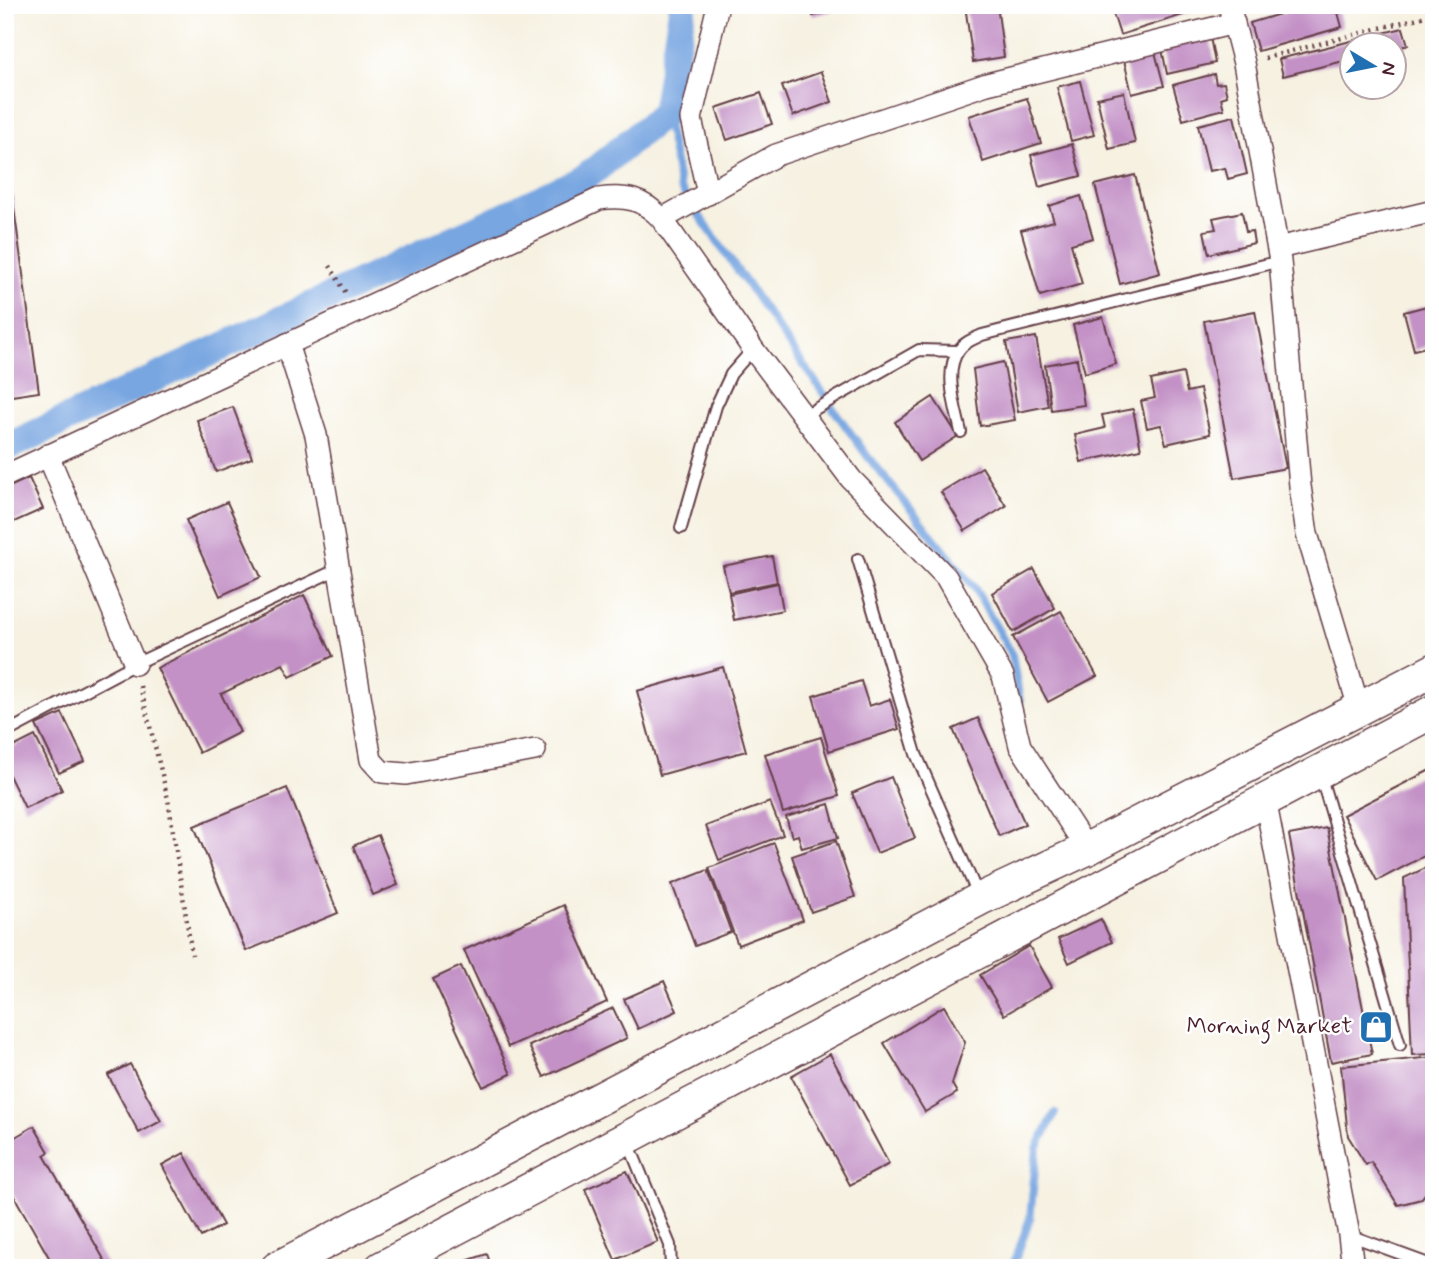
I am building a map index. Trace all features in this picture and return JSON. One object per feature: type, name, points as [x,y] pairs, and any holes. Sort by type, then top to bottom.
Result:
[{"type":"main road","points":[[277,1268],[981,899],[1087,849],[1434,670]]},
{"type":"main road","points":[[381,1268],[626,1136],[1434,711]]},
{"type":"street","points":[[708,194],[691,119],[718,5]]},
{"type":"street","points":[[662,219],[775,155],[987,84],[1232,14],[1244,63],[1279,255],[1300,486],[1307,534],[1359,708]]},
{"type":"street","points":[[5,477],[48,454],[599,199],[634,198],[651,207],[662,219],[753,349],[851,480],[946,577],[1003,676],[1020,746],[1087,849]]},
{"type":"street","points":[[1279,255],[1434,211]]},
{"type":"street","points":[[287,344],[316,435],[371,760],[382,772],[406,774],[535,750]]},
{"type":"street","points":[[48,454],[135,664]]},
{"type":"street","points":[[1265,799],[1349,1235],[1353,1268]]},
{"type":"lane","points":[[803,416],[919,350],[957,351],[982,334],[1279,255]]},
{"type":"lane","points":[[681,528],[716,406],[731,374],[753,349]]},
{"type":"lane","points":[[957,351],[952,388],[961,432]]},
{"type":"lane","points":[[858,559],[916,754],[981,899]]},
{"type":"lane","points":[[5,733],[135,664],[338,569]]},
{"type":"lane","points":[[1320,771],[1400,1045]]},
{"type":"lane","points":[[626,1136],[670,1245],[671,1268]]},
{"type":"lane","points":[[1349,1235],[1434,1266]]},
{"type":"path","points":[[1244,63],[1434,14]]},
{"type":"path","points":[[330,266],[356,312]]},
{"type":"path","points":[[135,664],[168,799],[192,955]]},
{"type":"building","points":[[810,5],[850,5],[850,6],[813,16]]},
{"type":"building","points":[[965,5],[997,5],[1004,57],[973,62]]},
{"type":"building","points":[[1127,5],[1211,6],[1120,35],[1112,10]]},
{"type":"building","points":[[1310,5],[1336,5],[1342,27],[1258,51],[1250,23]]},
{"type":"building","points":[[1403,28],[1404,32],[1387,32]]},
{"type":"building","points":[[1210,37],[1215,63],[1167,74],[1162,49]]},
{"type":"building","points":[[1338,44],[1338,62],[1283,76],[1279,59]]},
{"type":"building","points":[[1155,52],[1164,86],[1132,94],[1124,60]]},
{"type":"building","points":[[821,72],[832,102],[793,116],[782,86]]},
{"type":"building","points":[[1214,74],[1216,84],[1224,83],[1227,96],[1221,98],[1224,109],[1183,120],[1173,85]]},
{"type":"building","points":[[1080,81],[1094,135],[1071,141],[1057,87]]},
{"type":"building","points":[[1124,92],[1135,143],[1109,149],[1097,98]]},
{"type":"building","points":[[761,93],[772,124],[727,140],[716,108]]},
{"type":"building","points":[[1027,98],[1041,143],[983,162],[969,116]]},
{"type":"building","points":[[1234,116],[1247,174],[1228,179],[1225,168],[1209,171],[1198,125]]},
{"type":"building","points":[[1072,144],[1081,176],[1039,187],[1031,155]]},
{"type":"building","points":[[9,171],[39,392],[5,397],[5,172]]},
{"type":"building","points":[[1135,175],[1160,273],[1120,284],[1095,185]]},
{"type":"building","points":[[1081,196],[1093,238],[1071,244],[1082,284],[1040,296],[1021,230],[1054,221],[1049,206]]},
{"type":"building","points":[[1242,212],[1246,232],[1252,231],[1254,243],[1209,254],[1204,231],[1216,229],[1213,218]]},
{"type":"building","points":[[1434,304],[1434,345],[1414,350],[1404,312]]},
{"type":"building","points":[[1255,311],[1286,468],[1234,478],[1204,321]]},
{"type":"building","points":[[1103,317],[1116,364],[1085,373],[1073,325]]},
{"type":"building","points":[[1036,337],[1048,406],[1018,412],[1006,342]]},
{"type":"building","points":[[1077,359],[1084,405],[1051,410],[1045,365]]},
{"type":"building","points":[[1003,362],[1015,420],[980,426],[973,369]]},
{"type":"building","points":[[1183,373],[1187,392],[1200,389],[1210,434],[1166,444],[1161,425],[1147,428],[1141,401],[1155,398],[1151,380]]},
{"type":"building","points":[[933,397],[958,436],[919,461],[895,422]]},
{"type":"building","points":[[233,407],[252,458],[216,472],[197,420]]},
{"type":"building","points":[[1133,409],[1141,449],[1081,462],[1075,435],[1105,428],[1102,415]]},
{"type":"building","points":[[982,467],[1006,506],[965,531],[941,492]]},
{"type":"building","points":[[29,478],[43,509],[5,526],[5,489]]},
{"type":"building","points":[[227,502],[261,577],[220,596],[186,520]]},
{"type":"building","points":[[772,556],[777,582],[729,592],[723,566]]},
{"type":"building","points":[[1034,569],[1055,608],[1013,632],[992,593]]},
{"type":"building","points":[[778,583],[783,610],[734,620],[729,594]]},
{"type":"building","points":[[304,595],[333,656],[290,677],[283,664],[221,694],[240,732],[199,753],[157,668]]},
{"type":"building","points":[[1061,611],[1097,676],[1048,702],[1013,637]]},
{"type":"building","points":[[723,667],[746,751],[660,775],[637,691]]},
{"type":"building","points":[[861,681],[869,706],[890,699],[899,729],[829,751],[813,696]]},
{"type":"building","points":[[62,713],[85,761],[59,773],[36,725]]},
{"type":"building","points":[[978,718],[1025,824],[999,836],[953,729]]},
{"type":"building","points":[[35,736],[62,790],[25,808],[5,767],[5,751]]},
{"type":"building","points":[[821,737],[839,796],[783,813],[765,754]]},
{"type":"building","points":[[1434,768],[1434,851],[1377,881],[1343,815]]},
{"type":"building","points":[[891,777],[915,838],[877,853],[852,793]]},
{"type":"building","points":[[287,788],[338,913],[246,951],[194,826]]},
{"type":"building","points":[[770,802],[783,835],[719,860],[706,826]]},
{"type":"building","points":[[829,804],[838,838],[802,848],[798,835],[792,837],[786,817]]},
{"type":"building","points":[[1327,828],[1372,1054],[1331,1062],[1289,835]]},
{"type":"building","points":[[378,835],[398,885],[373,895],[353,846]]},
{"type":"building","points":[[836,841],[855,897],[811,912],[792,856]]},
{"type":"building","points":[[774,843],[803,920],[738,945],[709,868]]},
{"type":"building","points":[[1434,864],[1434,1054],[1412,1055],[1404,878]]},
{"type":"building","points":[[708,870],[731,932],[695,946],[672,884]]},
{"type":"building","points":[[564,905],[607,1002],[508,1047],[464,950]]},
{"type":"building","points":[[1101,919],[1112,942],[1069,963],[1058,939]]},
{"type":"building","points":[[1029,946],[1052,987],[1004,1015],[980,975]]},
{"type":"building","points":[[461,966],[511,1074],[483,1087],[433,979]]},
{"type":"building","points":[[664,981],[677,1011],[638,1029],[624,999]]},
{"type":"building","points":[[944,1006],[965,1042],[952,1084],[957,1093],[925,1112],[884,1043]]},
{"type":"building","points":[[613,1008],[627,1038],[544,1077],[529,1046]]},
{"type":"building","points":[[830,1054],[889,1164],[850,1185],[791,1076]]},
{"type":"building","points":[[1434,1057],[1434,1182],[1421,1199],[1398,1205],[1371,1162],[1366,1165],[1348,1136],[1341,1066]]},
{"type":"building","points":[[130,1064],[161,1121],[139,1133],[108,1075]]},
{"type":"building","points":[[34,1126],[49,1152],[44,1155],[109,1268],[55,1268],[5,1180],[5,1143]]},
{"type":"building","points":[[184,1153],[223,1225],[201,1237],[162,1165]]},
{"type":"building","points":[[627,1171],[658,1242],[615,1260],[585,1189]]},
{"type":"building","points":[[487,1254],[492,1268],[448,1268],[448,1267]]},
{"type":"waterway","points":[[5,448],[585,178],[665,113],[683,5]]},
{"type":"waterway","points":[[665,113],[680,188],[826,397]]},
{"type":"waterway","points":[[832,407],[868,457],[974,587],[1012,655],[1020,702]]},
{"type":"waterway","points":[[1052,777],[1077,811]]},
{"type":"waterway","points":[[1012,1268],[1030,1219],[1037,1148],[1055,1113]]},
{"type":"place","name":"Morning Market","points":[[1376,1027]]}]
